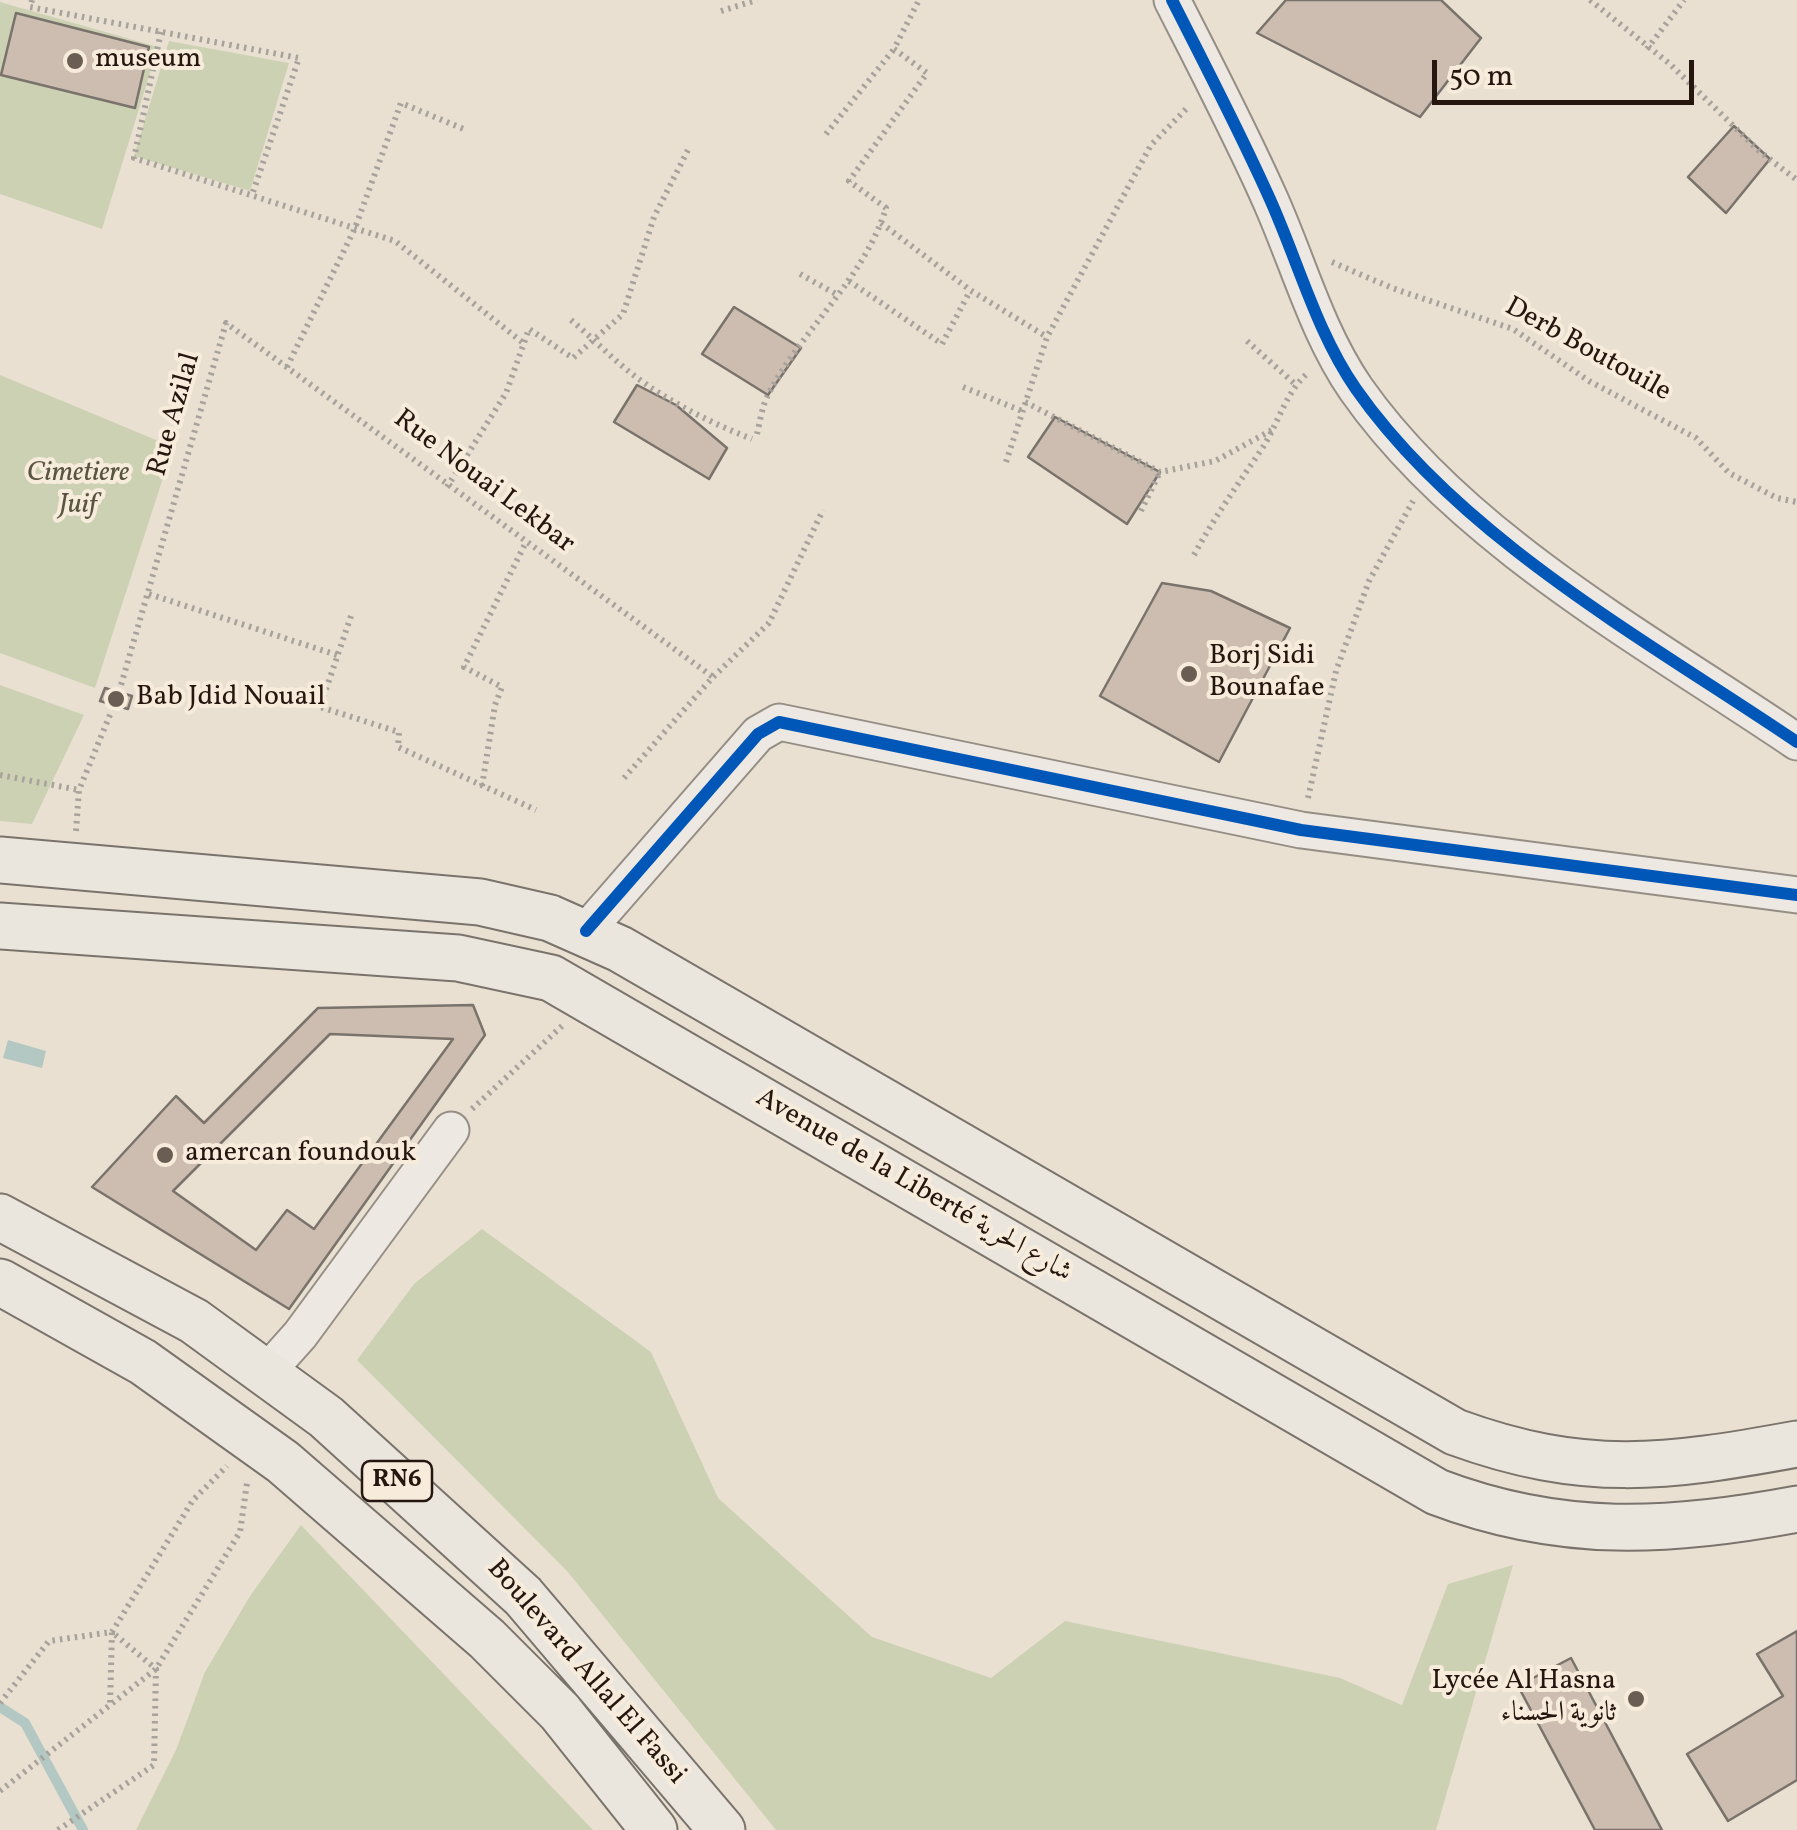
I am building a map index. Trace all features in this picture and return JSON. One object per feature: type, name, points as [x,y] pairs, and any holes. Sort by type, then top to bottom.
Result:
[{"type":"main road","name":"Avenue de la Liberté شارع الحرية","points":[[0,860],[480,902],[586,931],[1455,1432],[1500,1447],[1597,1465],[1683,1465],[1797,1444]]},
{"type":"main road","name":"Avenue de la Liberté شارع الحرية","points":[[0,926],[458,958],[551,978],[1437,1492],[1512,1516],[1624,1530],[1685,1528],[1797,1509]]},
{"type":"main road","name":"Boulevard Allal El Fassi","points":[[0,1217],[126,1281],[194,1321],[326,1417],[523,1596],[722,1830]]},
{"type":"main road","name":"Boulevard Allal El Fassi","points":[[0,1282],[143,1362],[268,1450],[487,1639],[560,1712],[654,1830]]},
{"type":"main road","points":[[268,1450],[326,1417]]},
{"type":"street","points":[[1172,0],[1287,238],[1333,352],[1358,391],[1428,474],[1524,557],[1797,742]]},
{"type":"street","points":[[586,931],[758,734],[778,722],[1301,830],[1797,895]]},
{"type":"street","points":[[266,1373],[300,1335],[451,1130]]},
{"type":"path","points":[[32,0],[30,6],[299,58],[252,195]]},
{"type":"path","points":[[722,11],[757,0]]},
{"type":"path","points":[[826,134],[894,49],[920,0]]},
{"type":"path","points":[[1590,0],[1670,64],[1760,152],[1797,180]]},
{"type":"path","points":[[1647,49],[1684,0]]},
{"type":"path","points":[[161,32],[134,158],[396,241],[522,342]]},
{"type":"path","points":[[572,320],[632,374],[664,396],[700,413],[706,421],[754,436],[768,395],[836,294],[849,281],[881,223],[886,208],[849,182],[928,73],[894,49]]},
{"type":"path","points":[[1006,462],[1048,337],[1151,146],[1214,84]]},
{"type":"path","points":[[287,367],[354,228],[401,103],[466,130]]},
{"type":"path","points":[[447,486],[506,393],[529,329],[573,358],[623,314],[654,217],[688,150]]},
{"type":"path","points":[[881,223],[970,290],[1048,337]]},
{"type":"path","points":[[800,274],[836,294]]},
{"type":"path","points":[[849,281],[942,344],[970,290]]},
{"type":"path","points":[[1246,341],[1295,384]]},
{"type":"path","points":[[1194,555],[1220,506],[1272,430],[1295,384],[1333,352]]},
{"type":"path","points":[[963,387],[1022,412]]},
{"type":"path","points":[[1026,402],[1160,472],[1215,460],[1272,430]]},
{"type":"path","points":[[1140,511],[1160,472]]},
{"type":"path","points":[[1301,830],[1336,671],[1369,581],[1428,474]]},
{"type":"path","points":[[624,778],[712,677],[769,623],[823,510]]},
{"type":"path","points":[[482,786],[495,705],[502,687],[464,667],[525,544]]},
{"type":"path","points":[[148,594],[337,655]]},
{"type":"path","points":[[351,616],[320,707],[399,732],[398,747],[536,810]]},
{"type":"path","points":[[0,775],[79,790],[114,705]]},
{"type":"path","points":[[451,1130],[539,1046]]},
{"type":"path","points":[[110,1707],[112,1632],[193,1500],[268,1450]]},
{"type":"path","points":[[0,1791],[156,1669],[240,1532],[268,1450]]},
{"type":"path","points":[[0,1703],[50,1640],[112,1632],[156,1669]]},
{"type":"path","points":[[58,1830],[154,1764],[156,1669]]},
{"type":"green space","points":[[0,2],[158,47],[102,229],[0,194]]},
{"type":"green space","points":[[169,41],[289,63],[250,191],[134,156]]},
{"type":"green space","name":"Cimetiere Juif","points":[[0,375],[173,447],[95,688],[0,653]]},
{"type":"green space","points":[[0,685],[84,715],[32,824],[0,821]]},
{"type":"green space","points":[[482,1229],[651,1352],[718,1498],[872,1637],[991,1678],[1065,1621],[1340,1678],[1402,1705],[1448,1584],[1513,1565],[1436,1830],[776,1830],[567,1571],[357,1360],[414,1284]]},
{"type":"green space","points":[[301,1525],[593,1830],[136,1830],[176,1750],[205,1672],[250,1596]]},
{"type":"water","points":[[8,1040],[46,1051],[42,1068],[3,1058]]},
{"type":"building","points":[[1286,0],[1441,0],[1481,38],[1420,117],[1257,33]]},
{"type":"building","name":"museum","points":[[16,13],[149,47],[135,108],[1,75]]},
{"type":"building","points":[[1734,126],[1770,159],[1726,213],[1688,177]]},
{"type":"building","points":[[734,307],[801,348],[768,395],[702,354]]},
{"type":"building","points":[[637,385],[676,405],[727,448],[709,479],[614,422]]},
{"type":"building","points":[[1055,417],[1160,472],[1127,524],[1028,457]]},
{"type":"building","name":"Borj Sidi Bounafae","points":[[1162,583],[1211,591],[1290,628],[1219,762],[1100,696]]},
{"type":"building","name":"Bab Jdid Nouail","points":[[105,688],[132,696],[128,709],[100,701]]},
{"type":"building","name":"amercan foundouk","points":[[473,1005],[485,1035],[289,1309],[92,1187],[176,1096],[204,1123],[318,1008]],"holes":[[[330,1034],[453,1039],[314,1229],[287,1210],[256,1250],[173,1191]]]},
{"type":"building","points":[[1797,1631],[1797,1780],[1728,1821],[1687,1754],[1783,1696],[1757,1654]]},
{"type":"building","points":[[1571,1658],[1662,1830],[1595,1830],[1518,1686]]},
{"type":"waterway","points":[[0,1707],[25,1723],[83,1830]]},
{"type":"cycle path","points":[[1172,0],[1258,172],[1330,344],[1356,389],[1399,443],[1448,493],[1560,584],[1797,742]]},
{"type":"cycle path","points":[[586,931],[758,734],[779,722],[1301,830],[1797,895]]},
{"type":"place","name":"museum","points":[[75,61]]},
{"type":"place","name":"Borj Sidi Bounafae","points":[[1189,674]]},
{"type":"place","name":"Bab Jdid Nouail","points":[[116,699]]},
{"type":"place","name":"amercan foundouk","points":[[165,1155]]},
{"type":"place","name":"Lycée Al Hasna ثانوية الحسناء","points":[[1636,1699]]}]
